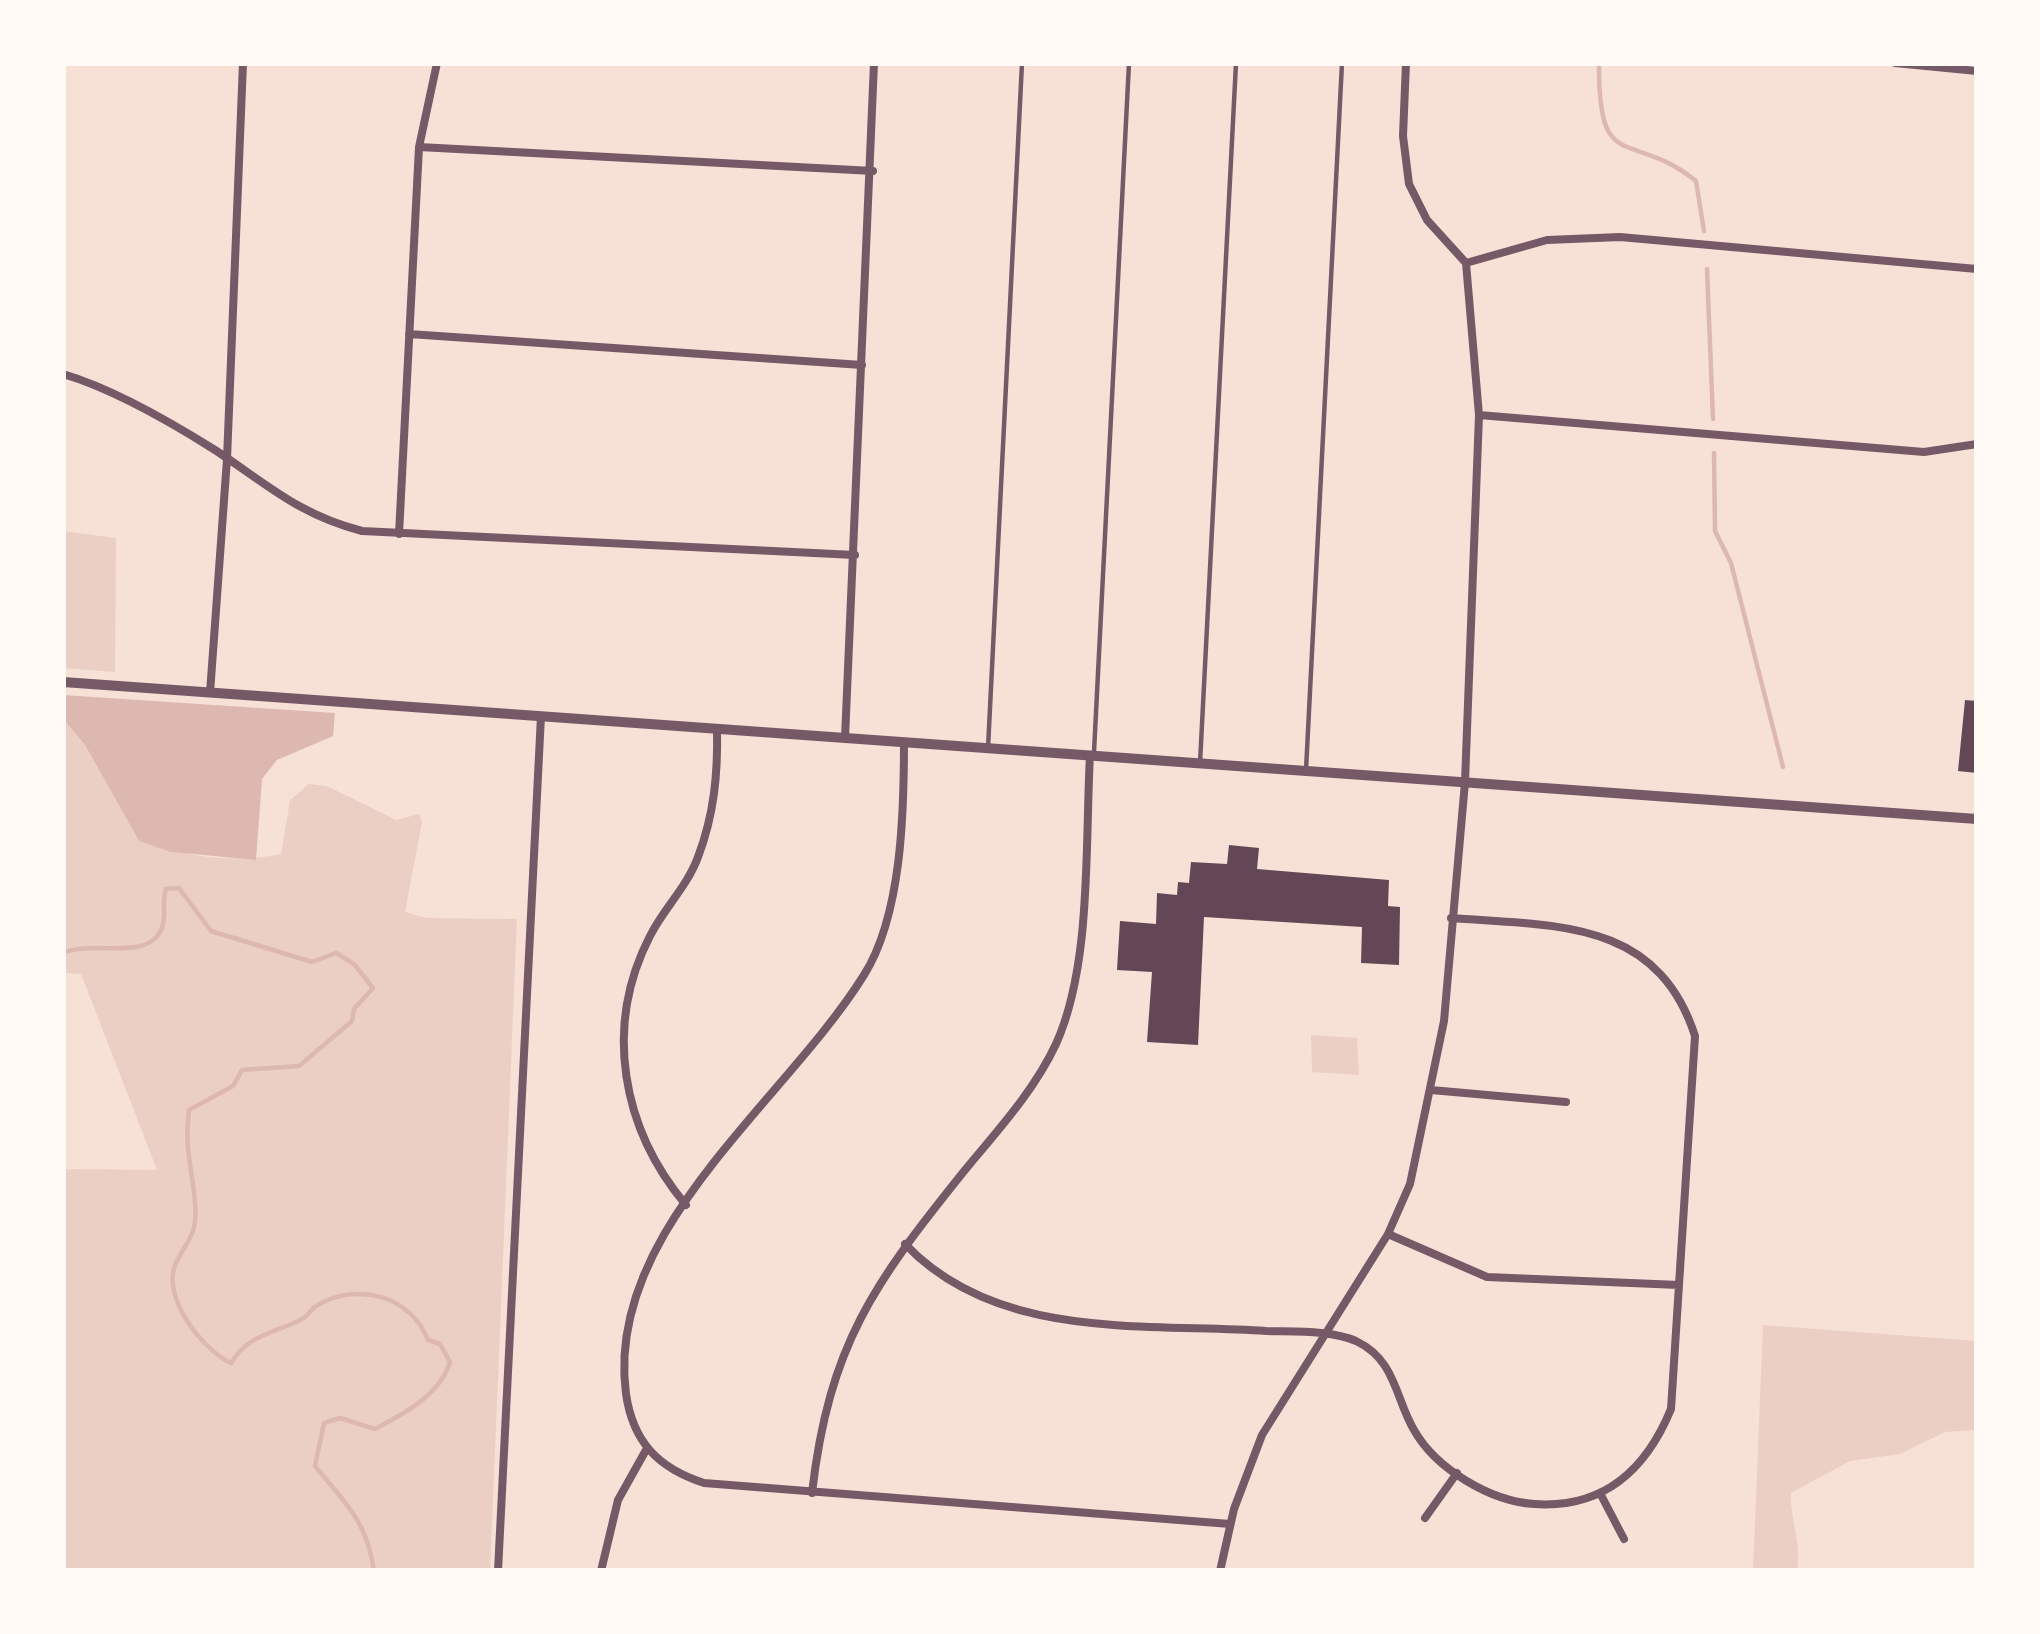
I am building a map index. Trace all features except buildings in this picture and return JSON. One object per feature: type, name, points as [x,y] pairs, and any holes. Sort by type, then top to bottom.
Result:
[{"type":"street","points":[[210,693],[227,459],[243,63]]},
{"type":"street","points":[[399,534],[418,147],[436,63]]},
{"type":"street","points":[[844,738],[873,171],[874,63]]},
{"type":"street","points":[[1220,1571],[1246,1471],[1277,1408],[1328,1336],[1388,1234],[1410,1184],[1444,1021],[1465,782],[1479,415],[1466,263],[1427,220],[1409,184],[1403,136],[1406,63]]},
{"type":"street","points":[[1895,63],[1977,71]]},
{"type":"street","points":[[418,147],[873,171]]},
{"type":"street","points":[[1466,263],[1547,240],[1601,237],[1977,269]]},
{"type":"street","points":[[408,334],[862,365]]},
{"type":"street","points":[[63,374],[115,395],[227,459],[311,515],[362,531],[855,555]]},
{"type":"street","points":[[1479,415],[1924,452],[1977,444]]},
{"type":"street","points":[[63,682],[1977,818]]},
{"type":"street","points":[[498,1571],[542,715]]},
{"type":"street","points":[[686,1205],[654,1162],[632,1109],[625,1019],[644,950],[685,886],[708,828],[718,770],[717,729]]},
{"type":"street","points":[[904,742],[900,846],[866,973],[646,1262],[627,1321],[628,1402],[646,1450],[678,1475],[704,1484],[1230,1524]]},
{"type":"street","points":[[812,1492],[820,1421],[860,1312],[905,1244],[1030,1091],[1058,1038],[1076,976],[1092,755]]},
{"type":"street","points":[[905,1244],[960,1289],[1037,1317],[1328,1336],[1357,1342],[1388,1368],[1415,1434],[1457,1473],[1492,1496],[1531,1504],[1577,1503],[1601,1495],[1646,1457],[1671,1409],[1695,1036],[1679,998],[1622,944],[1566,927],[1451,918]]},
{"type":"street","points":[[1431,1090],[1566,1102]]},
{"type":"street","points":[[1388,1234],[1487,1277],[1679,1285]]},
{"type":"street","points":[[601,1571],[618,1500],[646,1450]]},
{"type":"street","points":[[1425,1518],[1457,1473]]},
{"type":"street","points":[[1601,1495],[1624,1539]]},
{"type":"lane","points":[[988,748],[1022,63]]},
{"type":"lane","points":[[1092,755],[1129,63]]},
{"type":"lane","points":[[1200,763],[1236,63]]},
{"type":"lane","points":[[1306,771],[1342,63]]},
{"type":"shaded area","points":[[63,531],[116,538],[115,672],[63,668]]},
{"type":"shaded area","points":[[63,695],[335,713],[333,736],[277,760],[262,779],[256,860],[171,852],[139,841],[85,745],[63,719]]},
{"type":"shaded area","points":[[63,719],[85,745],[139,841],[209,857],[281,854],[290,800],[309,784],[327,786],[396,820],[419,814],[422,822],[405,912],[426,918],[517,919],[490,1571],[63,1571],[63,1169],[157,1170],[81,974],[63,973]]},
{"type":"shaded area","points":[[1311,1035],[1357,1038],[1359,1075],[1312,1072]]},
{"type":"shaded area","points":[[1763,1325],[1977,1341],[1977,1430],[1945,1432],[1900,1454],[1850,1461],[1791,1493],[1797,1571],[1753,1571]]},
{"type":"waterway","points":[[1599,63],[1604,122],[1612,136],[1696,181],[1704,231]]},
{"type":"waterway","points":[[1707,269],[1713,419]]},
{"type":"waterway","points":[[1714,453],[1715,531],[1731,563],[1783,767]]},
{"type":"waterway","points":[[63,953],[145,945],[162,928],[166,889],[179,888],[211,931],[312,962],[336,953],[354,964],[373,988],[354,1009],[352,1021],[299,1066],[242,1070],[233,1086],[189,1110],[195,1223],[173,1277],[187,1321],[209,1347],[231,1363],[254,1340],[302,1319],[332,1298],[348,1295],[365,1294],[396,1303],[420,1325],[428,1340],[440,1344],[450,1362],[445,1374],[409,1409],[375,1429],[340,1418],[324,1423],[315,1466],[360,1525],[374,1571]]}]
